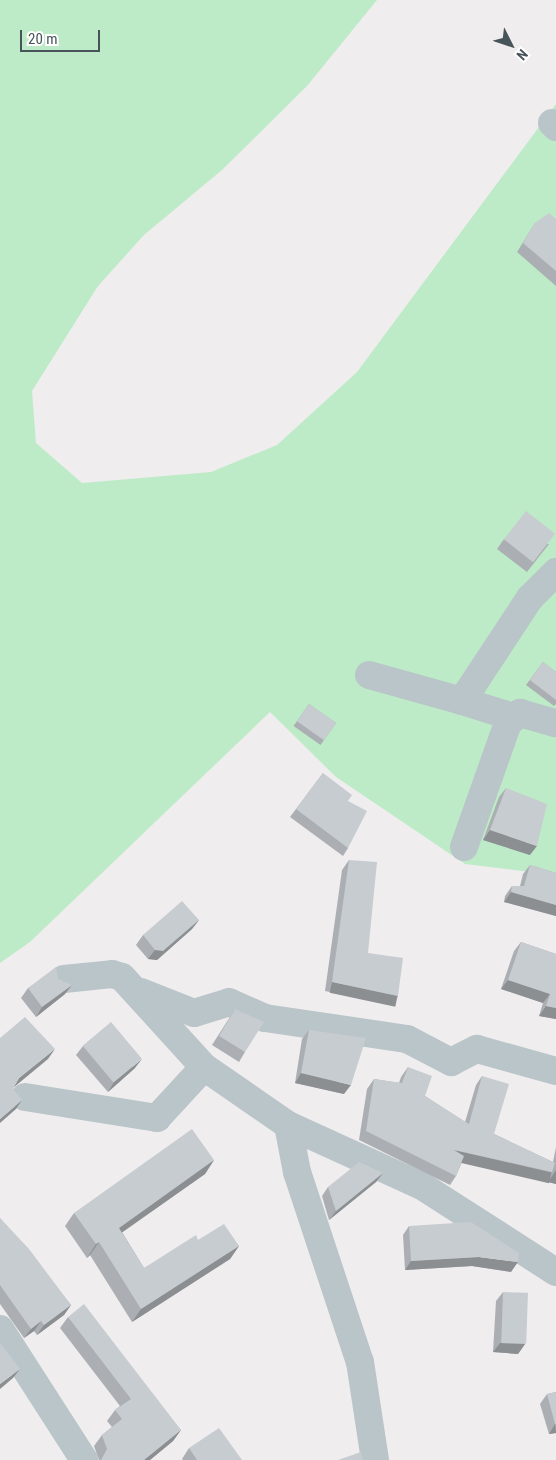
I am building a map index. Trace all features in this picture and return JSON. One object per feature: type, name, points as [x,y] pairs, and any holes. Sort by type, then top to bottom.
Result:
[{"type":"street","points":[[462,701],[530,598],[556,572]]},
{"type":"street","points":[[369,676],[513,716],[520,713],[556,723]]},
{"type":"street","points":[[464,847],[513,716]]},
{"type":"street","points":[[64,979],[112,974],[136,990],[194,1013],[229,1002],[265,1018],[407,1039],[451,1062],[478,1049],[556,1071]]},
{"type":"street","points":[[136,990],[204,1067],[288,1125],[422,1186],[556,1272]]},
{"type":"street","points":[[25,1096],[157,1118],[204,1067]]},
{"type":"street","points":[[288,1125],[297,1172],[360,1362],[375,1460]]},
{"type":"street","points":[[0,1329],[81,1459]]},
{"type":"green space","points":[[0,0],[377,0],[307,86],[222,170],[144,235],[98,286],[32,391],[36,443],[82,483],[211,472],[277,445],[357,372],[556,104],[556,875],[465,864],[336,777],[270,712],[30,942],[0,963]]},
{"type":"building","points":[[549,213],[556,219],[556,271],[523,243],[535,223]]},
{"type":"building","points":[[526,511],[555,534],[533,562],[504,539]]},
{"type":"building","points":[[543,662],[556,672],[556,700],[530,680]]},
{"type":"building","points":[[309,704],[336,723],[324,740],[297,721]]},
{"type":"building","points":[[323,773],[352,795],[348,801],[367,811],[348,848],[296,809]]},
{"type":"building","points":[[506,788],[547,804],[537,846],[490,830]]},
{"type":"building","points":[[349,860],[377,862],[368,953],[403,958],[398,996],[332,982]]},
{"type":"building","points":[[530,865],[556,873],[556,905],[511,892],[512,886],[524,886]]},
{"type":"building","points":[[182,901],[199,920],[163,951],[155,950],[143,935]]},
{"type":"building","points":[[521,942],[556,954],[556,1008],[546,1006],[550,994],[508,980]]},
{"type":"building","points":[[56,967],[58,979],[72,985],[42,1007],[28,988]]},
{"type":"building","points":[[235,1009],[264,1022],[245,1052],[219,1036]]},
{"type":"building","points":[[25,1017],[55,1049],[19,1078],[13,1089],[22,1100],[0,1119],[0,1038]]},
{"type":"building","points":[[111,1022],[142,1059],[114,1083],[83,1046]]},
{"type":"building","points":[[309,1030],[366,1038],[351,1085],[301,1073]]},
{"type":"building","points":[[408,1067],[432,1076],[425,1096],[469,1124],[482,1076],[509,1084],[494,1134],[555,1163],[552,1172],[454,1150],[464,1156],[456,1176],[366,1131],[374,1079],[402,1083]]},
{"type":"building","points":[[192,1129],[214,1160],[119,1228],[144,1268],[196,1235],[198,1240],[224,1224],[239,1246],[141,1309],[99,1242],[96,1244],[74,1213]]},
{"type":"building","points":[[359,1162],[383,1173],[336,1211],[328,1187]]},
{"type":"building","points":[[0,1218],[29,1249],[71,1305],[44,1325],[41,1321],[31,1329],[0,1285]]},
{"type":"building","points":[[471,1222],[519,1253],[518,1262],[479,1257],[411,1261],[409,1226]]},
{"type":"building","points":[[503,1292],[528,1293],[526,1344],[501,1343]]},
{"type":"building","points":[[84,1304],[181,1430],[144,1460],[101,1460],[107,1449],[102,1435],[122,1419],[115,1410],[131,1399],[68,1317]]},
{"type":"building","points":[[0,1343],[20,1369],[0,1384]]},
{"type":"building","points":[[556,1392],[556,1424],[555,1424],[547,1394]]},
{"type":"building","points":[[219,1428],[242,1460],[197,1460],[189,1448]]},
{"type":"building","points":[[361,1452],[363,1460],[338,1460]]}]
